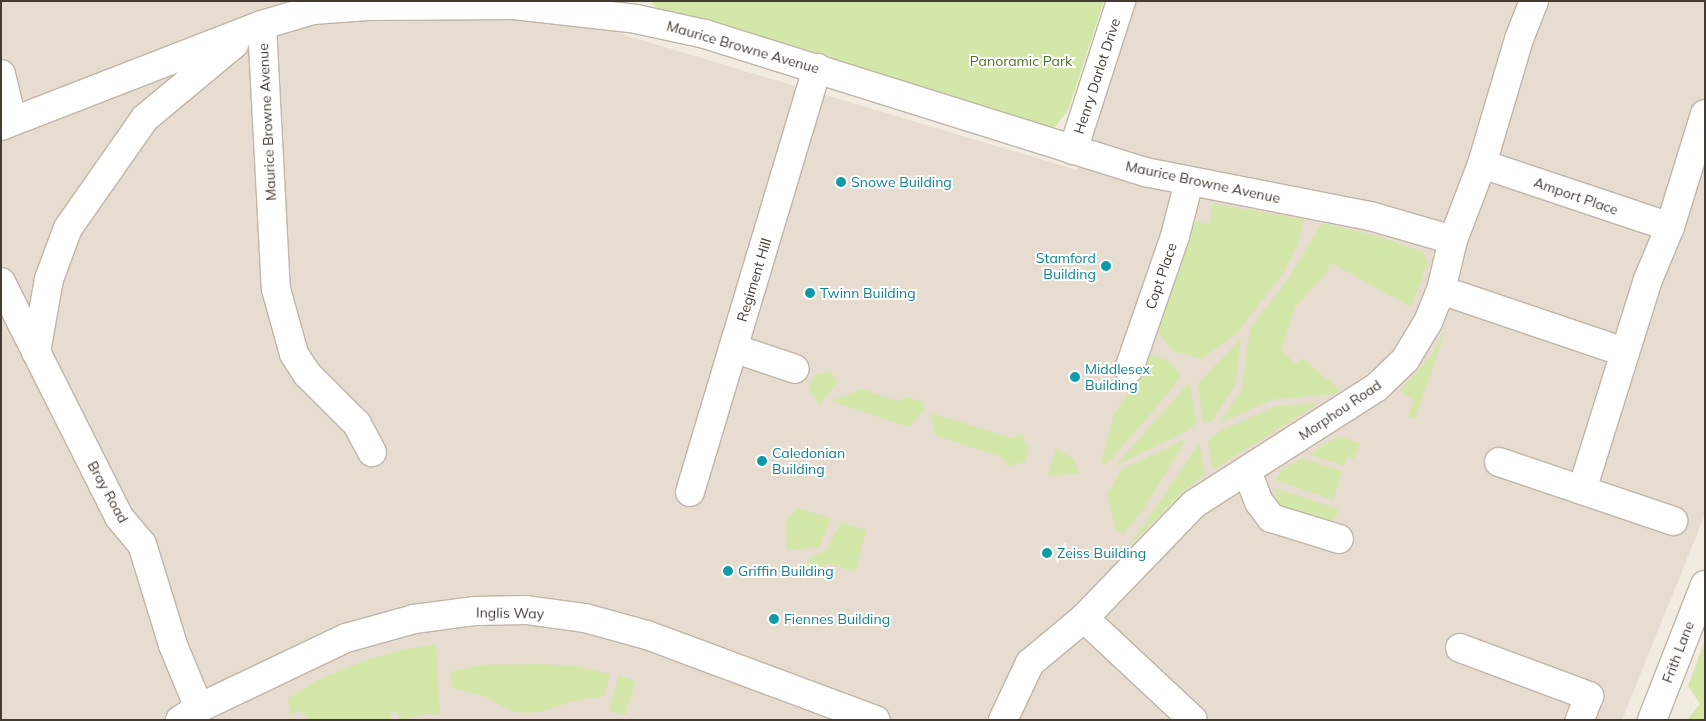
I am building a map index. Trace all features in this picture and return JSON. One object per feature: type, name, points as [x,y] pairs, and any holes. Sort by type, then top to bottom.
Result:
[{"type":"street","name":"Henry Darlot Drive","points":[[1073,150],[1121,1]]},
{"type":"street","name":"Morphou Road","points":[[1003,720],[1030,663],[1084,618],[1194,504],[1377,387],[1405,360],[1428,322],[1441,290],[1453,240],[1482,164],[1519,39],[1534,1]]},
{"type":"street","name":"Maurice Browne Avenue","points":[[372,452],[357,424],[307,374],[294,354],[276,289],[262,25],[313,10],[358,7],[514,5],[662,24],[705,34],[817,68],[1145,172],[1370,216],[1453,240]]},
{"type":"street","points":[[1,74],[7,123],[262,25]]},
{"type":"street","points":[[36,352],[49,279],[68,228],[145,118],[222,52],[262,25]]},
{"type":"street","name":"Regiment Hill","points":[[690,492],[817,68]]},
{"type":"street","points":[[1582,490],[1624,352],[1647,282],[1670,227],[1705,114]]},
{"type":"street","name":"Amport Place","points":[[1482,164],[1670,227]]},
{"type":"street","name":"Copt Place","points":[[1129,369],[1174,236],[1189,182]]},
{"type":"street","name":"Bray Road","points":[[1,282],[119,517],[142,544],[173,645],[190,714]]},
{"type":"street","points":[[1441,290],[1624,352]]},
{"type":"street","points":[[733,348],[795,369]]},
{"type":"street","points":[[1499,462],[1673,520]]},
{"type":"street","points":[[1248,471],[1259,502],[1270,518],[1339,539]]},
{"type":"street","name":"Frith Lane","points":[[1652,720],[1705,585]]},
{"type":"street","name":"Inglis Way","points":[[190,714],[346,638],[414,619],[475,611],[526,610],[585,618],[647,635],[876,720]]},
{"type":"street","points":[[1084,618],[1193,720]]},
{"type":"street","points":[[1460,648],[1589,696],[1580,720]]},
{"type":"shaded area","points":[[1,1],[627,1],[621,34],[1077,170],[1130,1],[1705,1],[1705,514],[1622,720],[1,720]]},
{"type":"green space","name":"Panoramic Park","points":[[650,1],[1104,1],[1068,110],[1051,132],[659,10]]},
{"type":"green space","points":[[1213,204],[1304,219],[1297,246],[1283,273],[1237,333],[1201,359],[1171,350],[1155,328],[1191,221],[1209,224]]},
{"type":"green space","points":[[1322,223],[1380,237],[1423,252],[1428,262],[1411,307],[1331,263],[1322,278],[1295,307],[1281,350],[1296,364],[1302,358],[1340,390],[1335,394],[1274,399],[1219,423],[1242,389],[1250,328],[1288,279]]},
{"type":"green space","points":[[1447,326],[1415,419],[1408,416],[1414,399],[1406,396],[1402,389],[1432,354]]},
{"type":"green space","points":[[1241,339],[1235,385],[1212,421],[1203,423],[1198,383]]},
{"type":"green space","points":[[1146,354],[1168,360],[1180,375],[1169,392],[1106,465],[1103,464],[1101,462],[1114,415],[1136,379]]},
{"type":"green space","points":[[831,372],[837,382],[819,404],[808,389],[816,374]]},
{"type":"green space","points":[[1187,385],[1190,385],[1196,424],[1185,432],[1115,466]]},
{"type":"green space","points":[[862,389],[897,401],[905,397],[923,402],[924,410],[909,427],[831,401]]},
{"type":"green space","points":[[1319,403],[1212,470],[1208,441],[1220,431],[1276,406]]},
{"type":"green space","points":[[931,413],[1012,438],[1022,434],[1029,448],[1024,462],[1007,466],[1002,457],[935,435]]},
{"type":"green space","points":[[1339,436],[1360,444],[1354,459],[1347,457],[1344,466],[1309,454]]},
{"type":"green space","points":[[1186,439],[1145,507],[1123,534],[1116,529],[1107,495],[1121,470]]},
{"type":"green space","points":[[1199,443],[1205,474],[1187,488],[1128,548]]},
{"type":"green space","points":[[1056,449],[1073,458],[1080,474],[1047,476]]},
{"type":"green space","points":[[1302,458],[1342,471],[1333,500],[1275,480],[1281,471]]},
{"type":"green space","points":[[1274,488],[1338,509],[1337,515],[1334,519],[1328,521],[1280,507],[1273,499],[1278,496]]},
{"type":"green space","points":[[797,508],[831,518],[819,547],[787,550],[786,521]]},
{"type":"green space","points":[[841,522],[866,530],[855,572],[826,563],[820,576],[805,572],[809,558],[826,551]]},
{"type":"green space","points":[[1705,640],[1705,720],[1687,720],[1700,704],[1688,686]]},
{"type":"green space","points":[[436,644],[440,715],[427,714],[401,720],[397,711],[390,713],[392,720],[308,720],[300,710],[290,715],[288,698],[320,679],[361,662],[397,651]]},
{"type":"green space","points":[[540,664],[576,666],[610,674],[604,696],[573,701],[543,711],[528,713],[512,711],[483,696],[452,687],[451,672],[483,665]]},
{"type":"green space","points":[[619,676],[635,681],[625,715],[608,710]]},
{"type":"place","name":"Snowe Building","points":[[841,182]]},
{"type":"place","name":"Stamford Building","points":[[1106,266]]},
{"type":"place","name":"Twinn Building","points":[[810,293]]},
{"type":"place","name":"Middlesex Building","points":[[1075,377]]},
{"type":"place","name":"Caledonian Building","points":[[762,461]]},
{"type":"place","name":"Zeiss Building","points":[[1047,553]]},
{"type":"place","name":"Griffin Building","points":[[728,571]]},
{"type":"place","name":"Fiennes Building","points":[[774,619]]}]
